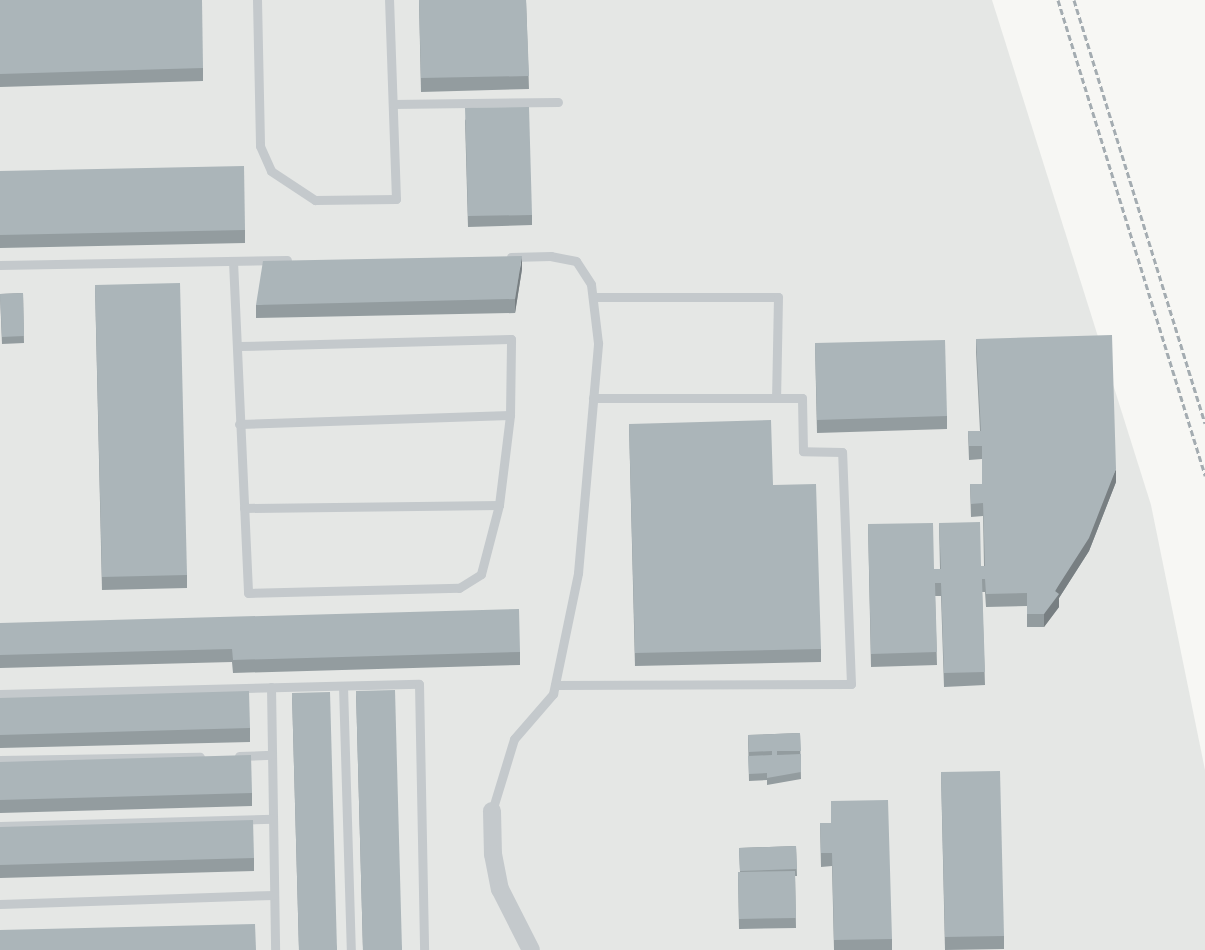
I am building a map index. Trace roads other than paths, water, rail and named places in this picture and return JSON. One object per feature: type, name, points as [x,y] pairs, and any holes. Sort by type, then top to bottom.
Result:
[{"type":"street","points":[[492,811],[493,854],[500,890],[531,950]]},
{"type":"lane","points":[[257,0],[260,146],[271,171],[315,200],[396,199],[389,0]]},
{"type":"lane","points":[[393,104],[558,102]]},
{"type":"lane","points":[[492,811],[514,739],[553,694],[555,686],[578,573],[598,343],[591,284],[576,262],[551,256],[503,257]]},
{"type":"lane","points":[[0,265],[296,260]]},
{"type":"lane","points":[[233,261],[239,346],[239,424],[248,593],[459,588],[481,574],[499,505],[510,415],[511,338],[239,346]]},
{"type":"lane","points":[[593,297],[778,297],[776,398]]},
{"type":"lane","points":[[555,686],[851,684],[842,452],[803,451],[802,398],[594,398]]},
{"type":"lane","points":[[239,424],[510,415]]},
{"type":"lane","points":[[244,508],[499,505]]},
{"type":"lane","points":[[0,694],[419,684],[424,950]]},
{"type":"lane","points":[[343,686],[351,950]]},
{"type":"lane","points":[[271,687],[274,950]]},
{"type":"lane","points":[[232,756],[272,755]]},
{"type":"lane","points":[[0,760],[208,756]]},
{"type":"lane","points":[[0,826],[273,820]]},
{"type":"lane","points":[[0,904],[274,895]]},
{"type":"railway","points":[[1058,0],[1205,476]]},
{"type":"railway","points":[[1074,0],[1205,423]]}]
